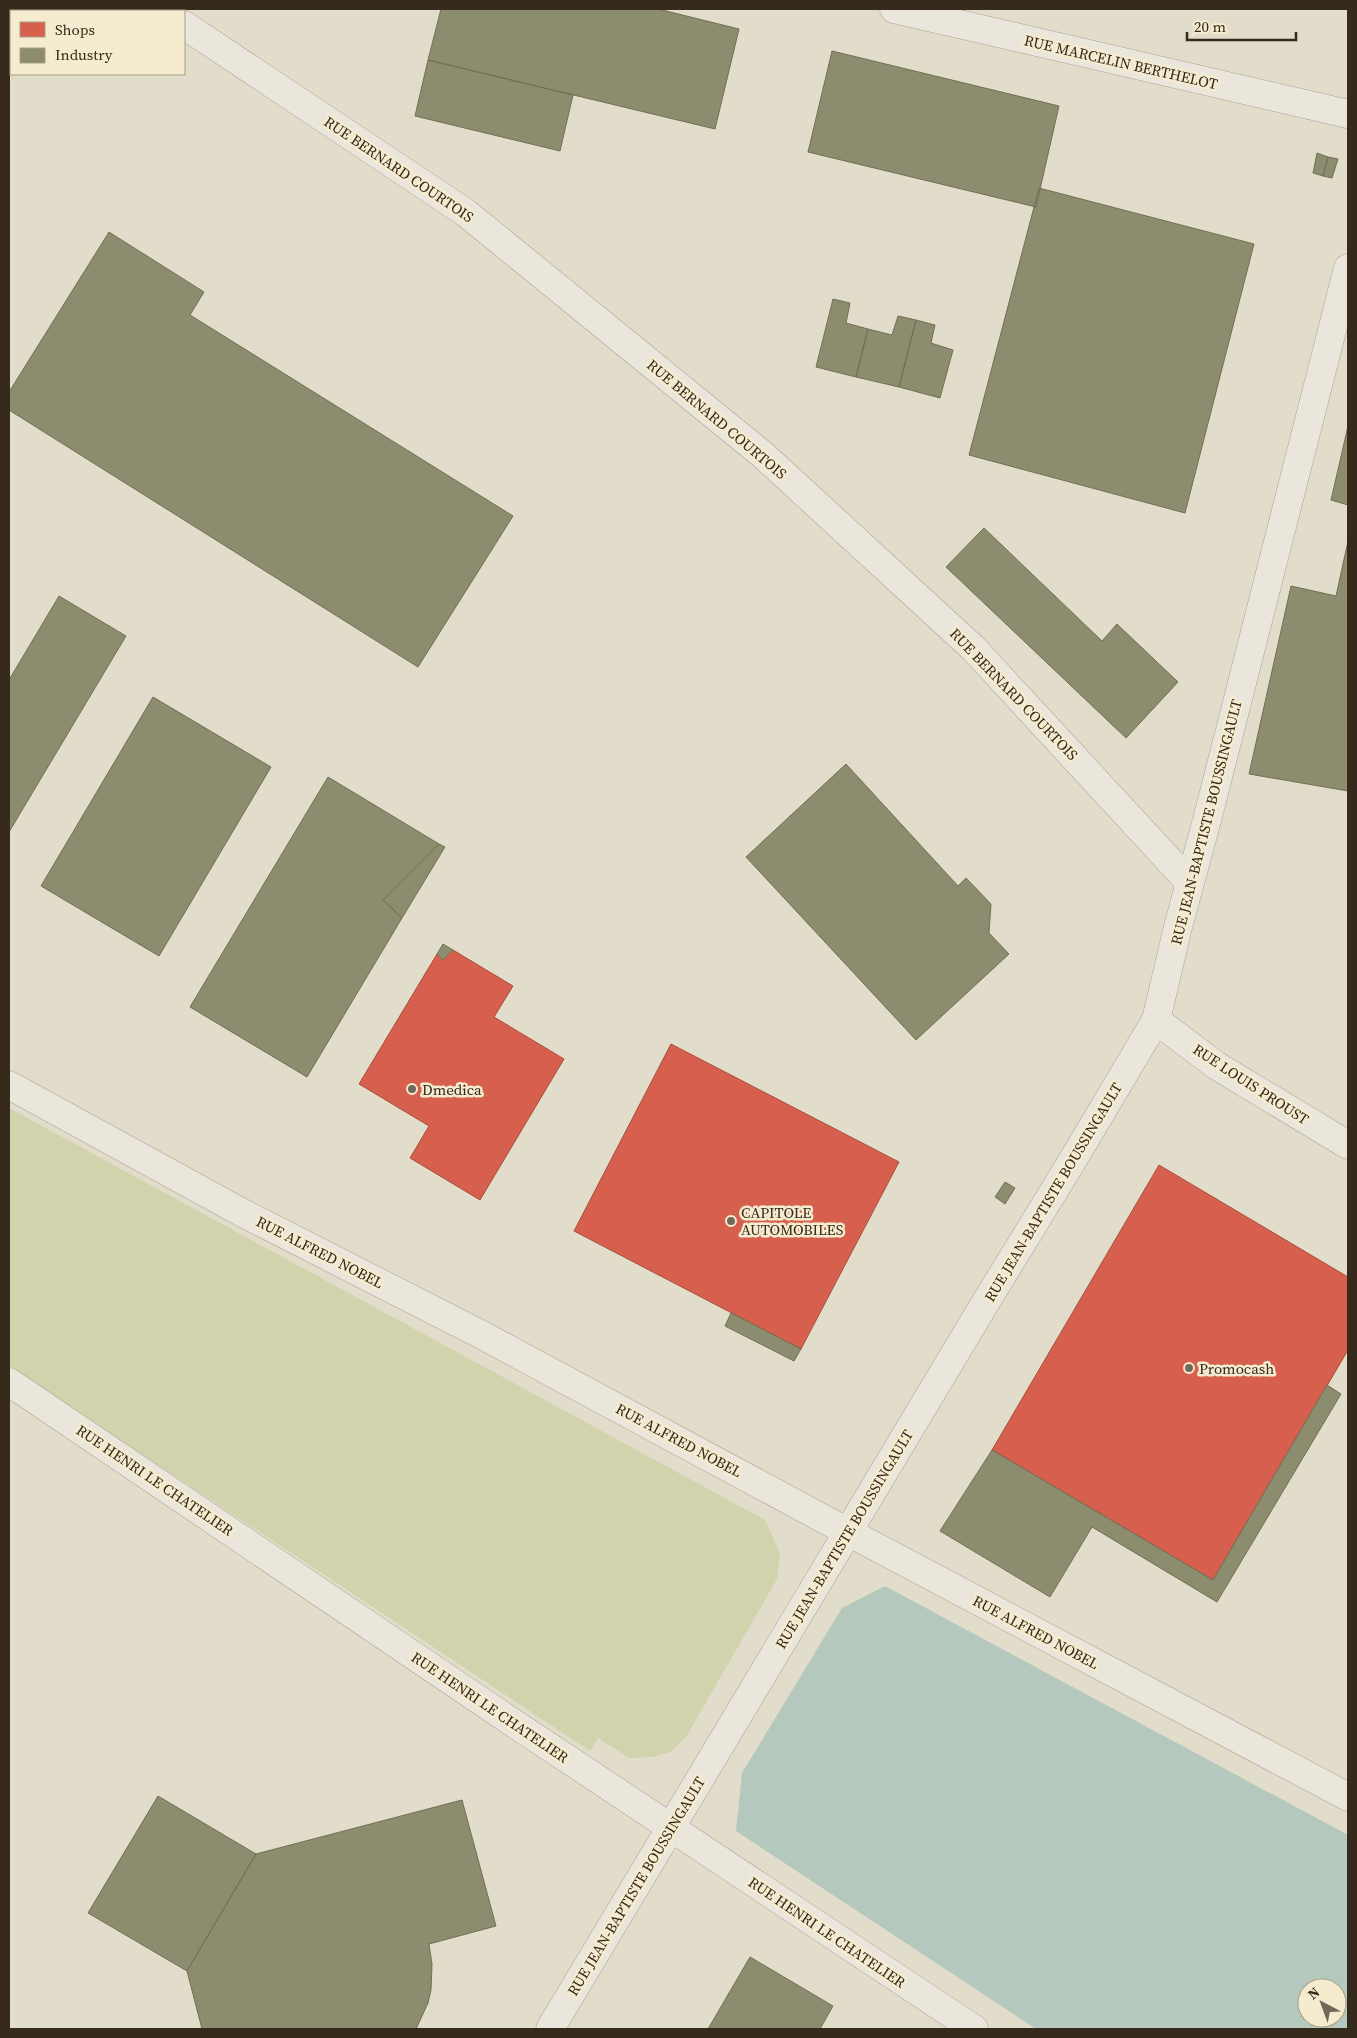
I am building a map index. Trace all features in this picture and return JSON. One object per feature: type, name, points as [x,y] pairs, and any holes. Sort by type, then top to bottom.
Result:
[{"type":"street","name":"RUE MARCELIN BERTHELOT","points":[[894,9],[1348,114]]},
{"type":"street","name":"RUE BERNARD COURTOIS","points":[[185,26],[466,213],[763,455],[973,648],[1190,883]]},
{"type":"street","name":"RUE JEAN-BAPTISTE BOUSSINGAULT","points":[[550,2029],[1156,1020],[1348,268]]},
{"type":"street","name":"RUE LOUIS PROUST","points":[[1156,1020],[1217,1066],[1348,1145]]},
{"type":"street","name":"RUE ALFRED NOBEL","points":[[9,1085],[239,1210],[482,1335],[848,1532],[1348,1796]]},
{"type":"street","name":"RUE HENRI LE CHATELIER","points":[[9,1382],[671,1828],[974,2029]]},
{"type":"green space","points":[[9,1108],[765,1520],[780,1553],[777,1579],[686,1737],[670,1752],[652,1757],[629,1758],[598,1738],[590,1751],[9,1366]]},
{"type":"shaded area","points":[[885,1586],[1348,1835],[1348,2029],[1036,2029],[736,1831],[742,1773],[842,1608]]},
{"type":"building: Shops","points":[[453,950],[513,986],[494,1017],[564,1059],[480,1200],[410,1158],[429,1126],[359,1084],[437,954],[443,960]]},
{"type":"building: Shops","points":[[671,1044],[899,1162],[801,1349],[574,1231]]},
{"type":"building: Shops","name":"Promocash","points":[[1159,1165],[1348,1277],[1348,1350],[1213,1580],[992,1450]]},
{"type":"building: Industry","points":[[441,9],[658,9],[739,29],[715,129],[428,60]]},
{"type":"building: Industry","points":[[832,51],[1059,106],[1036,207],[808,152]]},
{"type":"building: Industry","points":[[428,60],[573,95],[560,151],[415,116]]},
{"type":"building: Industry","points":[[1317,153],[1328,157],[1323,176],[1313,173]]},
{"type":"building: Industry","points":[[1328,157],[1338,159],[1332,178],[1323,176]]},
{"type":"building: Industry","points":[[1039,188],[1254,244],[1185,513],[969,455]]},
{"type":"building: Industry","points":[[109,232],[204,292],[190,315],[513,516],[418,667],[9,410],[9,392]]},
{"type":"building: Industry","points":[[833,299],[850,303],[846,323],[868,329],[856,377],[816,367]]},
{"type":"building: Industry","points":[[898,316],[916,320],[899,387],[856,377],[868,329],[892,335]]},
{"type":"building: Industry","points":[[916,320],[935,325],[931,343],[953,350],[940,398],[899,387]]},
{"type":"building: Industry","points":[[1348,426],[1348,505],[1331,500]]},
{"type":"building: Industry","points":[[984,528],[1102,641],[1117,624],[1178,682],[1126,738],[946,567]]},
{"type":"building: Industry","points":[[1348,541],[1348,791],[1249,774],[1291,586],[1336,596]]},
{"type":"building: Industry","points":[[59,596],[126,636],[9,832],[9,680]]},
{"type":"building: Industry","points":[[153,697],[271,767],[159,956],[41,886]]},
{"type":"building: Industry","points":[[846,764],[958,886],[966,878],[991,904],[989,933],[1009,954],[916,1040],[746,857]]},
{"type":"building: Industry","points":[[328,777],[439,844],[383,900],[402,918],[307,1077],[190,1007]]},
{"type":"building: Industry","points":[[439,844],[445,847],[402,918],[383,900]]},
{"type":"building: Industry","points":[[443,944],[453,950],[443,960],[437,954]]},
{"type":"building: Industry","points":[[1005,1182],[1015,1188],[1005,1204],[995,1197]]},
{"type":"building: Industry","points":[[731,1313],[801,1349],[794,1361],[725,1326]]},
{"type":"building: Industry","points":[[1327,1385],[1341,1394],[1217,1602],[1092,1527],[1050,1597],[940,1531],[992,1450],[1213,1580]]},
{"type":"building: Industry","points":[[158,1796],[256,1854],[187,1971],[88,1913]]},
{"type":"building: Industry","points":[[462,1800],[496,1926],[429,1944],[432,1964],[431,1990],[428,2003],[416,2029],[202,2029],[187,1971],[256,1854]]},
{"type":"building: Industry","points":[[750,1957],[833,2006],[820,2029],[708,2029]]},
{"type":"place","name":"Dmedica","points":[[412,1089]]},
{"type":"place","name":"CAPITOLE AUTOMOBILES","points":[[731,1221]]},
{"type":"place","name":"Promocash","points":[[1189,1368]]}]
